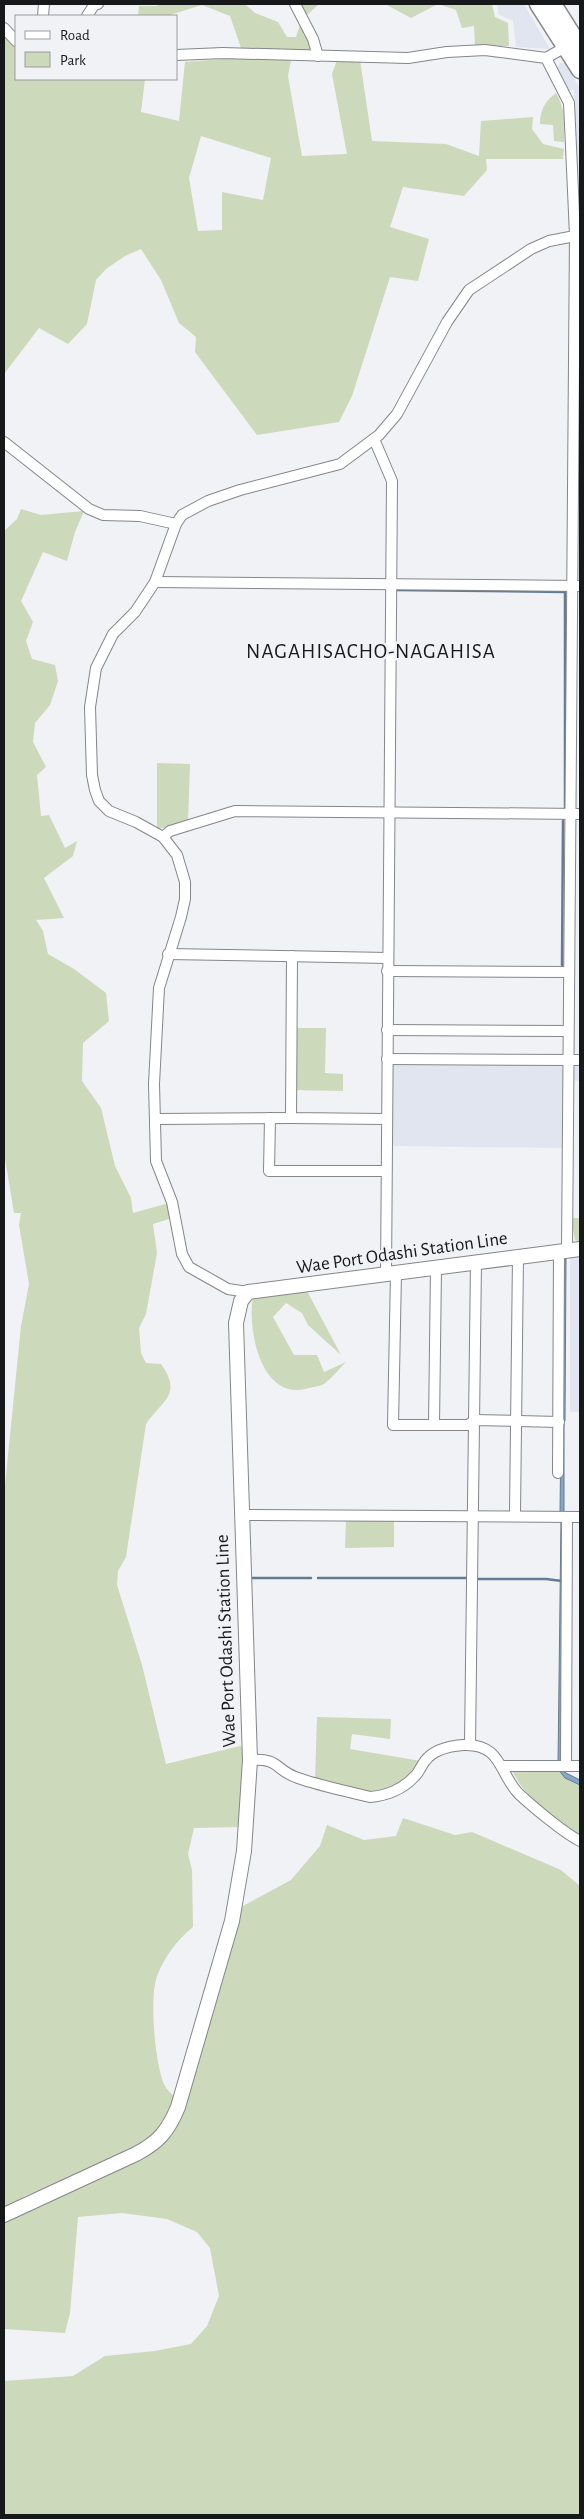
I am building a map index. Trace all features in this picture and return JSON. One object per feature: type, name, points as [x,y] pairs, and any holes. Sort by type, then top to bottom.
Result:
[{"type":"highway","points":[[538,4],[575,42]]},
{"type":"highway","points":[[553,4],[575,42],[580,70]]},
{"type":"main road","name":"Wae Port Odashi Station Line","points":[[4,2215],[136,2154],[151,2146],[169,2128],[178,2107],[232,1921],[244,1851],[250,1760],[236,1323],[240,1301],[248,1292],[569,1250]]},
{"type":"street","points":[[88,15],[94,6],[98,4]]},
{"type":"street","points":[[295,4],[313,39],[318,56]]},
{"type":"street","points":[[4,28],[15,40]]},
{"type":"street","points":[[178,55],[223,53],[408,58],[447,52],[484,50],[546,58],[575,42]]},
{"type":"street","points":[[546,58],[569,104],[578,235],[576,814],[568,1031],[569,1250],[559,1422],[558,1473]]},
{"type":"street","points":[[248,1292],[228,1289],[189,1267],[182,1254],[172,1202],[156,1161],[157,1120],[154,1084],[159,988],[181,917],[185,899],[185,882],[177,855],[163,837],[136,822],[109,811],[99,801],[92,775],[91,756],[90,694],[96,668],[113,634],[136,612],[155,582],[176,524],[182,515],[208,501],[340,464],[374,439],[397,414],[448,322],[469,290],[531,249],[550,241],[578,235]]},
{"type":"street","points":[[374,439],[392,480],[386,1171],[391,1274],[393,1425],[468,1425],[475,1420],[559,1422]]},
{"type":"street","points":[[4,442],[89,509],[103,515],[140,516],[176,524]]},
{"type":"street","points":[[155,582],[577,586]]},
{"type":"street","points":[[163,837],[170,831],[235,811],[576,814]]},
{"type":"street","points":[[168,954],[388,958]]},
{"type":"street","points":[[291,1118],[292,956]]},
{"type":"street","points":[[387,971],[569,972]]},
{"type":"street","points":[[387,1030],[568,1031]]},
{"type":"street","points":[[386,1059],[580,1060]]},
{"type":"street","points":[[157,1120],[270,1118],[386,1119]]},
{"type":"street","points":[[270,1118],[270,1171],[386,1171]]},
{"type":"street","points":[[514,1513],[517,1420],[518,1256]]},
{"type":"street","points":[[470,1745],[476,1262]]},
{"type":"street","points":[[434,1425],[436,1268]]},
{"type":"street","points":[[241,1515],[580,1517]]},
{"type":"street","points":[[566,1766],[567,1517]]},
{"type":"street","points":[[250,1760],[274,1761],[285,1772],[297,1778],[370,1797],[382,1797],[414,1777],[426,1759],[440,1750],[453,1746],[470,1745],[492,1752],[518,1793],[580,1841]]},
{"type":"street","points":[[502,1766],[580,1766]]},
{"type":"shaded area","points":[[497,4],[524,4],[550,49],[516,47],[513,21],[499,15]]},
{"type":"shaded area","points":[[560,63],[565,63],[580,89],[580,231],[578,227],[574,90],[566,90],[557,70]]},
{"type":"shaded area","points":[[577,407],[580,407],[580,491],[577,491]]},
{"type":"shaded area","points":[[389,1062],[565,1064],[564,1148],[388,1146]]},
{"type":"shaded area","points":[[572,1062],[580,1062],[580,1081],[571,1080]]},
{"type":"shaded area","points":[[580,1256],[580,1412],[570,1412],[570,1257]]},
{"type":"green space","points":[[158,4],[245,4],[255,13],[278,22],[287,37],[296,37],[301,22],[313,51],[241,48],[230,16],[202,5],[169,15],[138,15],[139,6],[157,6]]},
{"type":"green space","points":[[298,4],[319,4],[306,16]]},
{"type":"green space","points":[[385,4],[438,4],[411,18]]},
{"type":"green space","points":[[438,4],[492,4],[495,17],[508,23],[509,46],[475,46],[474,26],[462,28],[456,10]]},
{"type":"green space","points":[[4,36],[15,48],[15,80],[145,80],[141,112],[179,121],[185,62],[233,58],[291,60],[288,76],[302,156],[347,154],[332,74],[337,60],[360,60],[372,141],[446,144],[479,156],[481,121],[533,117],[532,129],[543,144],[564,149],[563,159],[486,159],[487,170],[464,196],[403,187],[390,227],[429,239],[418,281],[390,277],[352,396],[339,422],[257,435],[195,352],[196,337],[179,323],[161,280],[141,249],[125,256],[106,269],[96,280],[87,324],[68,344],[39,328],[4,374]],"holes":[[[201,136],[271,158],[263,200],[222,192],[222,230],[198,231],[189,178]]]},
{"type":"green space","points":[[556,93],[563,111],[564,142],[554,141],[553,125],[540,124],[544,106]]},
{"type":"green space","points":[[21,509],[41,515],[84,511],[75,532],[67,561],[43,552],[21,601],[33,622],[26,641],[32,659],[55,665],[58,681],[50,705],[35,723],[33,742],[46,767],[37,775],[41,816],[49,815],[65,848],[77,841],[73,856],[44,878],[64,918],[36,920],[43,931],[48,954],[74,969],[106,993],[109,1021],[83,1043],[82,1081],[101,1108],[115,1166],[131,1198],[133,1213],[169,1203],[172,1218],[153,1224],[157,1253],[146,1314],[139,1328],[141,1353],[146,1363],[161,1364],[167,1374],[170,1390],[164,1403],[146,1424],[126,1557],[118,1571],[117,1585],[142,1665],[166,1764],[240,1746],[244,1748],[240,1827],[194,1828],[188,1854],[192,1870],[193,1927],[176,1943],[167,1955],[157,1976],[153,1999],[153,2015],[158,2064],[165,2086],[175,2098],[166,2122],[140,2148],[25,2196],[4,2209],[4,1495],[21,1326],[29,1284],[19,1225],[21,1213],[14,1213],[4,1152],[4,531],[17,519]]},
{"type":"green space","points":[[157,763],[190,764],[188,823],[157,829]]},
{"type":"green space","points":[[296,1028],[326,1028],[325,1073],[343,1074],[343,1091],[295,1090]]},
{"type":"green space","points":[[571,1218],[580,1218],[580,1242],[575,1240]]},
{"type":"green space","points":[[307,1291],[341,1355],[308,1325],[302,1313],[286,1303],[273,1317],[294,1355],[317,1355],[324,1372],[346,1362],[322,1385],[305,1389],[290,1389],[277,1383],[268,1373],[260,1359],[252,1327],[253,1297]]},
{"type":"green space","points":[[394,1518],[394,1547],[345,1548],[346,1520]]},
{"type":"green space","points":[[317,1717],[391,1719],[390,1739],[352,1734],[350,1749],[421,1761],[406,1778],[377,1795],[315,1780]]},
{"type":"green space","points":[[511,1768],[558,1769],[565,1778],[580,1785],[580,1836],[560,1823],[541,1807],[523,1789]]},
{"type":"green space","points":[[403,1818],[455,1835],[472,1832],[561,1870],[580,1886],[580,2515],[4,2515],[4,2381],[73,2376],[105,2356],[155,2351],[191,2344],[207,2326],[219,2296],[210,2248],[197,2232],[167,2219],[122,2213],[78,2217],[70,2313],[65,2333],[4,2329],[4,2220],[158,2147],[241,1907],[291,1880],[320,1846],[327,1825],[364,1840],[396,1836]]},
{"type":"water","points":[[566,1259],[565,1421],[561,1421],[563,1260]]},
{"type":"water","points":[[561,1424],[564,1424],[564,1513],[560,1514]]},
{"type":"water","points":[[561,1520],[565,1523],[563,1764],[558,1764]]},
{"type":"water","points":[[558,1769],[580,1780],[580,1785],[565,1778]]},
{"type":"waterway","points":[[394,590],[565,592],[565,809]]},
{"type":"waterway","points":[[562,965],[563,821]]},
{"type":"waterway","points":[[252,1578],[311,1578]]},
{"type":"waterway","points":[[318,1578],[469,1578]]},
{"type":"waterway","points":[[475,1579],[546,1579],[562,1581]]},
{"type":"district","name":"NAGAHISACHO-NAGAHISA","points":[[371,651]]}]
